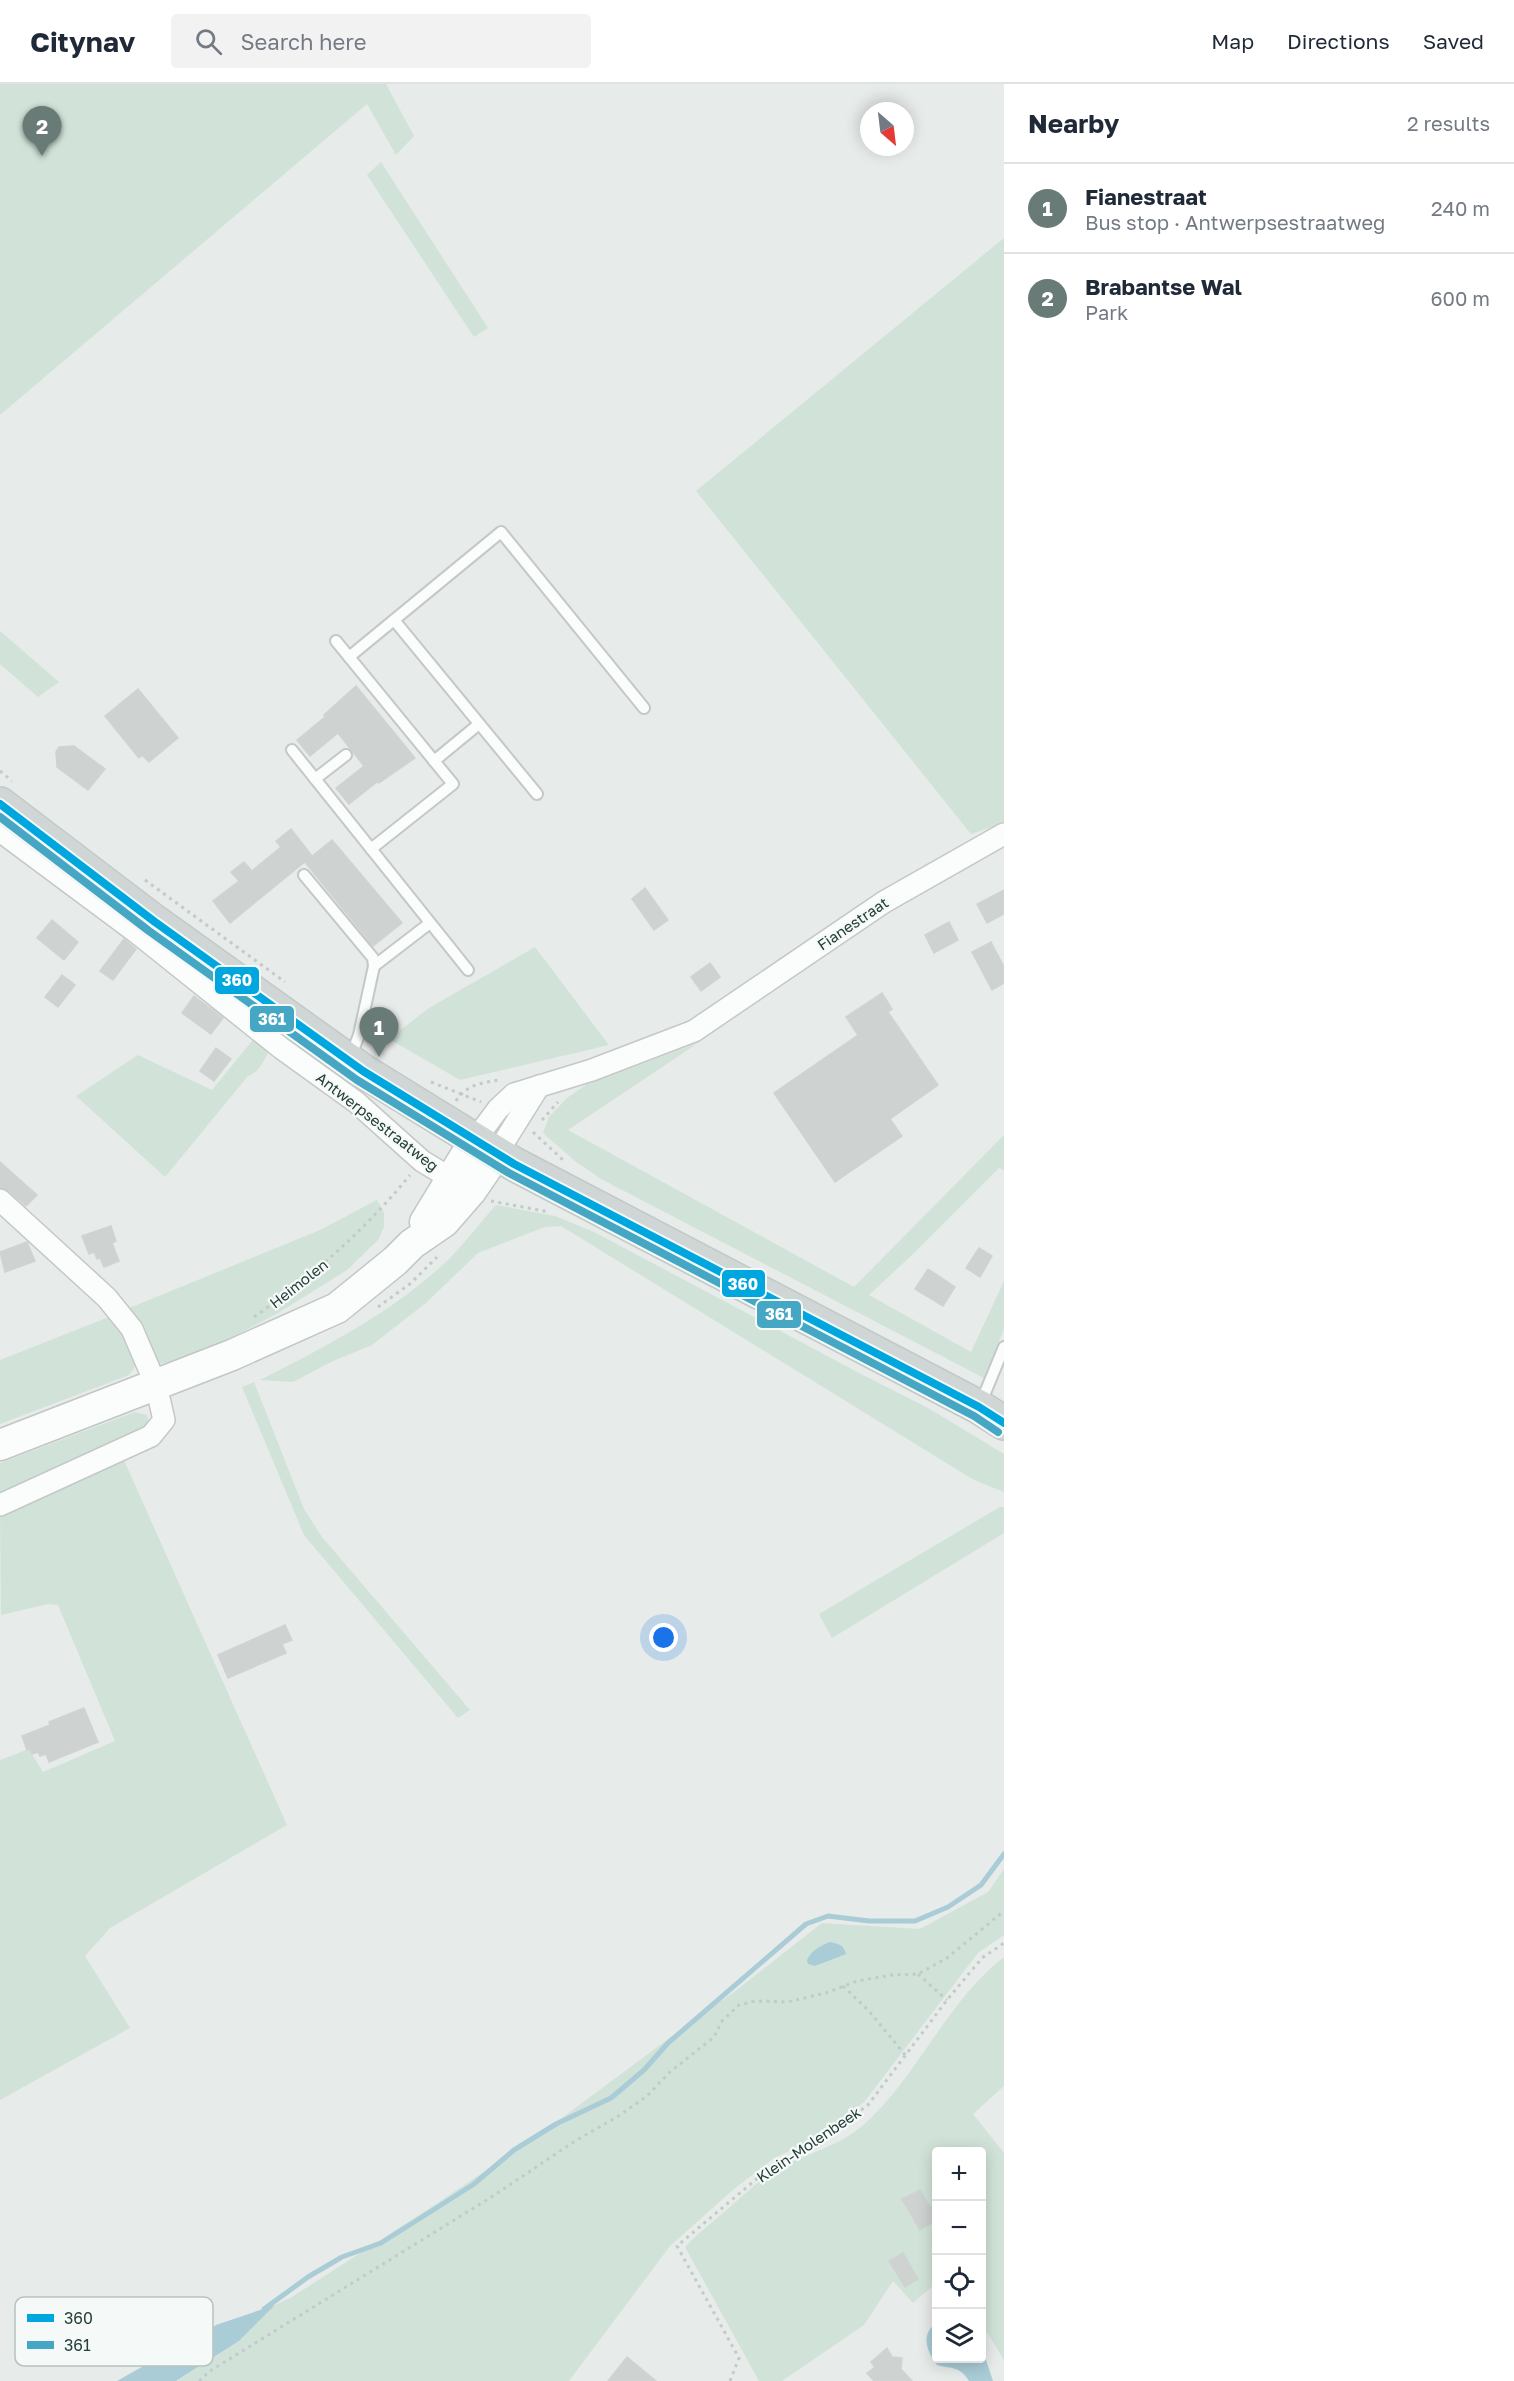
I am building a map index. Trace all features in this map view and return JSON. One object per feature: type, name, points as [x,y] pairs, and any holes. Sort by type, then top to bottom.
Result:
[{"type":"main road","name":"Antwerpsestraatweg","points":[[9,795],[155,922],[349,1061],[486,1147],[992,1415]]},
{"type":"street","name":"Antwerpsestraatweg","points":[[0,831],[136,932],[281,1048],[356,1102],[422,1161],[461,1185]]},
{"type":"street","name":"Fianestraat","points":[[486,1147],[498,1109],[514,1094],[660,1046],[694,1031],[884,902],[1004,834]]},
{"type":"street","name":"Heimolen","points":[[0,1445],[232,1355],[337,1308],[395,1262],[412,1244],[461,1185],[486,1147]]},
{"type":"street","points":[[0,1200],[107,1298],[132,1329],[156,1385],[164,1420],[151,1436],[0,1505]]},
{"type":"lane","points":[[349,657],[501,532],[644,708]]},
{"type":"lane","points":[[394,620],[537,794]]},
{"type":"lane","points":[[336,641],[453,784],[371,849]]},
{"type":"lane","points":[[434,761],[479,724]]},
{"type":"lane","points":[[292,750],[468,970]]},
{"type":"lane","points":[[315,779],[346,755]]},
{"type":"lane","points":[[304,875],[369,952],[374,966],[359,1035],[349,1061]]},
{"type":"lane","points":[[374,966],[430,922]]},
{"type":"lane","points":[[992,1415],[1004,1347]]},
{"type":"path","points":[[0,771],[9,795]]},
{"type":"path","points":[[138,875],[292,987]]},
{"type":"path","points":[[424,1079],[461,1093]]},
{"type":"path","name":"Heimolen","points":[[252,1319],[285,1296],[342,1250],[381,1210],[422,1161]]},
{"type":"path","points":[[199,2381],[210,2371],[493,2196],[575,2140],[646,2096],[670,2072],[714,2037],[722,2021],[739,2005],[755,2001],[787,2002],[857,1981],[918,1974],[947,1958],[1004,1911]]},
{"type":"path","name":"Klein-Molenbeek","points":[[730,2381],[739,2358],[677,2246],[772,2166],[814,2145],[868,2105],[947,2000],[982,1958],[1004,1943]]},
{"type":"path","points":[[918,1974],[947,2000]]},
{"type":"path","points":[[843,1986],[869,2011],[906,2056]]},
{"type":"green space","points":[[0,84],[386,84],[414,136],[396,155],[367,104],[0,415]]},
{"type":"green space","points":[[381,162],[488,328],[474,337],[367,175]]},
{"type":"green space","points":[[1004,238],[1004,823],[971,834],[696,491]]},
{"type":"green space","points":[[0,631],[59,682],[38,697],[0,664]]},
{"type":"green space","points":[[535,947],[609,1045],[460,1080],[389,1039],[429,1008]]},
{"type":"green space","points":[[257,1035],[270,1049],[261,1065],[256,1072],[248,1076],[165,1177],[76,1096],[138,1055],[212,1090]]},
{"type":"green space","points":[[698,1043],[568,1130],[854,1287],[1004,1135],[1004,1170],[999,1168],[869,1295],[971,1352],[1004,1281],[1004,1329],[984,1378],[601,1179],[575,1161],[543,1133],[549,1117],[567,1098],[593,1080],[610,1076]]},
{"type":"green space","points":[[377,1200],[384,1213],[384,1227],[378,1240],[347,1270],[278,1313],[201,1354],[159,1364],[127,1309],[320,1230]]},
{"type":"green space","points":[[496,1205],[555,1216],[594,1232],[928,1408],[1004,1454],[1004,1492],[974,1480],[561,1226],[545,1227],[478,1253],[427,1302],[372,1345],[333,1361],[293,1382],[260,1380],[359,1327],[405,1296],[448,1260]]},
{"type":"green space","points":[[114,1315],[137,1364],[129,1375],[0,1424],[0,1360]]},
{"type":"green space","points":[[254,1382],[304,1509],[322,1537],[470,1710],[458,1718],[304,1535],[242,1387]]},
{"type":"green space","points":[[135,1412],[147,1415],[149,1424],[141,1431],[0,1492],[0,1463]]},
{"type":"green space","points":[[123,1458],[287,1825],[110,1928],[85,1956],[130,2028],[0,2100],[0,1760],[29,1749],[43,1772],[115,1741],[58,1605],[48,1604],[1,1615],[0,1510]]},
{"type":"green space","points":[[1000,1507],[1004,1507],[1004,1533],[832,1638],[819,1614]]},
{"type":"green space","points":[[1004,1869],[1004,1935],[978,1953],[865,2101],[827,2132],[773,2159],[734,2189],[670,2246],[569,2381],[177,2381],[200,2366],[213,2366],[213,2358],[239,2341],[275,2305],[292,2297],[543,2132],[734,1992],[822,1923],[920,1929],[988,1892]]},
{"type":"green space","points":[[1004,1957],[1004,2086],[973,2114],[1004,2153],[1004,2360],[986,2331],[986,2147],[932,2147],[932,2286],[913,2303],[893,2281],[864,2325],[782,2381],[759,2381],[685,2247],[772,2173],[842,2140],[861,2127],[899,2087],[947,2019],[983,1976]]},
{"type":"water","points":[[830,1942],[841,1945],[846,1954],[815,1966],[808,1964],[807,1960],[814,1951]]},
{"type":"water","points":[[275,2305],[239,2341],[213,2358],[213,2327]]},
{"type":"water","points":[[932,2327],[932,2357],[927,2343]]},
{"type":"water","points":[[986,2360],[993,2381],[969,2381],[959,2370],[936,2363],[986,2363]]},
{"type":"water","points":[[144,2366],[200,2366],[176,2381],[117,2381]]},
{"type":"building","points":[[356,686],[415,758],[379,783],[377,782],[349,804],[336,788],[364,766],[338,733],[310,756],[297,740],[325,717],[324,715]]},
{"type":"building","points":[[138,689],[178,738],[149,762],[142,755],[139,758],[105,716]]},
{"type":"building","points":[[74,746],[105,769],[88,790],[57,767],[56,752],[59,747]]},
{"type":"building","points":[[291,829],[312,856],[230,923],[213,901],[239,881],[231,872],[244,862],[252,871],[281,847],[276,841]]},
{"type":"building","points":[[332,840],[402,923],[373,946],[305,862]]},
{"type":"building","points":[[645,888],[668,920],[654,930],[632,899]]},
{"type":"building","points":[[1004,890],[1004,914],[987,923],[977,904]]},
{"type":"building","points":[[52,920],[78,942],[64,960],[37,938]]},
{"type":"building","points":[[949,922],[958,940],[934,953],[925,935]]},
{"type":"building","points":[[124,939],[136,949],[113,980],[100,971]]},
{"type":"building","points":[[991,942],[1004,967],[1004,983],[992,990],[972,952]]},
{"type":"building","points":[[710,963],[720,977],[701,991],[691,977]]},
{"type":"building","points":[[62,975],[75,985],[58,1007],[45,997]]},
{"type":"building","points":[[882,993],[892,1009],[888,1012],[938,1085],[890,1119],[902,1136],[835,1182],[774,1093],[858,1035],[846,1017]]},
{"type":"building","points":[[194,996],[223,1018],[211,1034],[182,1013]]},
{"type":"building","points":[[216,1048],[231,1059],[214,1081],[200,1071]]},
{"type":"building","points":[[0,1162],[37,1195],[26,1206],[9,1191],[0,1188]]},
{"type":"building","points":[[111,1226],[116,1241],[112,1243],[119,1261],[104,1267],[94,1252],[89,1254],[82,1236]]},
{"type":"building","points":[[27,1242],[35,1261],[5,1272],[0,1252]]},
{"type":"building","points":[[979,1248],[992,1256],[980,1277],[966,1268]]},
{"type":"building","points":[[928,1269],[955,1287],[943,1306],[915,1289]]},
{"type":"building","points":[[285,1625],[292,1640],[282,1644],[286,1653],[228,1678],[218,1655]]},
{"type":"building","points":[[84,1708],[98,1742],[49,1762],[46,1754],[40,1756],[38,1752],[32,1754],[30,1749],[27,1750],[22,1736]]},
{"type":"building","points":[[920,2190],[930,2207],[932,2206],[932,2222],[920,2230],[902,2199]]},
{"type":"building","points":[[903,2253],[918,2279],[905,2287],[889,2261]]},
{"type":"building","points":[[887,2348],[892,2357],[902,2358],[901,2369],[912,2381],[874,2381],[867,2373],[875,2367],[871,2362]]},
{"type":"building","points":[[627,2357],[656,2381],[608,2381]]},
{"type":"waterway","points":[[264,2309],[308,2277],[342,2257],[381,2243],[430,2212],[474,2184],[514,2150],[556,2124],[611,2098],[644,2070],[668,2043],[806,1924],[828,1916],[869,1921],[915,1921],[948,1907],[981,1885],[1004,1854]]},
{"type":"transit line","name":"360","points":[[0,804],[155,922],[363,1071],[514,1164],[979,1407],[1004,1423]]},
{"type":"transit line","name":"361","points":[[0,817],[149,931],[357,1080],[509,1173],[974,1416],[998,1432]]},
{"type":"place","name":"Brabantse Wal","points":[[42,156]]},
{"type":"place","name":"Fianestraat","points":[[379,1057]]}]
